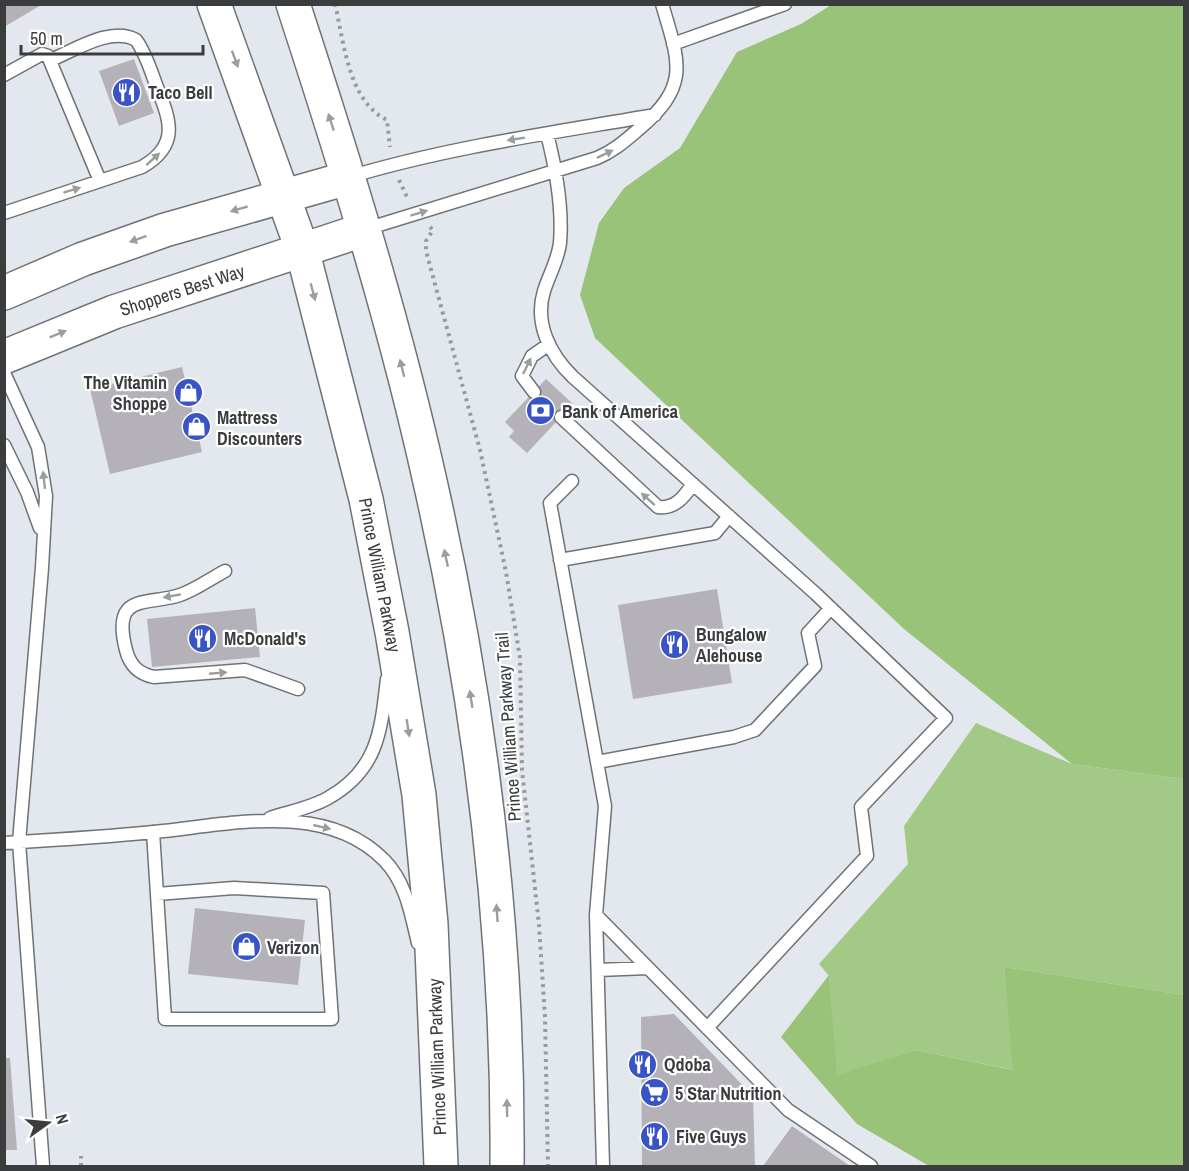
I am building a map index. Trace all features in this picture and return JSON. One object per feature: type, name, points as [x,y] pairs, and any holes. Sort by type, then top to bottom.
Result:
[{"type":"main road","name":"Prince William Parkway","points":[[214,4],[302,249],[366,499],[392,632],[419,795],[435,1018],[441,1167]]},
{"type":"main road","points":[[293,4],[348,178],[399,355],[431,485],[458,615],[480,760],[496,909],[505,1052],[507,1167]]},
{"type":"main road","points":[[4,293],[83,259],[165,230],[348,178]]},
{"type":"main road","name":"Shoppers Best Way","points":[[4,357],[114,312],[363,230]]},
{"type":"lane","points":[[363,230],[609,153],[656,115],[667,102],[676,80],[677,68],[673,44],[662,4]]},
{"type":"lane","points":[[673,44],[785,4]]},
{"type":"lane","points":[[4,213],[142,167],[155,160],[170,134],[170,122],[141,47],[136,40],[118,35],[51,60]]},
{"type":"lane","points":[[4,75],[42,54],[51,60],[100,181]]},
{"type":"lane","points":[[348,178],[403,162],[656,115]]},
{"type":"lane","points":[[547,134],[557,170],[561,222],[560,246],[543,292],[541,314],[548,345],[564,368],[831,608],[946,718],[861,807],[867,856],[707,1028]]},
{"type":"lane","points":[[534,392],[522,376],[532,356],[548,345]]},
{"type":"lane","points":[[4,373],[32,430],[41,458],[46,496],[19,842],[43,1167]]},
{"type":"lane","points":[[561,417],[658,507],[668,508],[675,504],[693,484]]},
{"type":"lane","points":[[4,445],[27,492],[43,538]]},
{"type":"lane","points":[[572,482],[550,503],[604,806],[596,915],[603,1167]]},
{"type":"lane","points":[[560,560],[715,533],[729,516]]},
{"type":"lane","points":[[225,571],[180,595],[137,602],[122,624],[123,638],[134,666],[142,674],[154,677],[245,670],[298,689]]},
{"type":"lane","points":[[597,762],[734,737],[755,730],[815,666],[808,633],[831,608]]},
{"type":"lane","points":[[264,821],[326,800],[342,789],[368,761],[381,732],[392,632]]},
{"type":"lane","points":[[4,843],[264,821],[324,826],[353,836],[384,860],[396,874],[405,892],[435,1018]]},
{"type":"lane","points":[[153,832],[165,1019],[332,1019],[323,893],[234,888],[157,894]]},
{"type":"lane","points":[[596,915],[788,1110],[871,1167]]},
{"type":"lane","points":[[598,970],[648,968]]},
{"type":"path","points":[[335,4],[357,88],[375,113],[387,120],[386,127]]},
{"type":"path","name":"Prince William Parkway Trail","points":[[429,227],[433,230],[426,241],[426,251],[480,450],[504,562],[521,667],[521,751],[541,945],[548,1167]]},
{"type":"path","points":[[81,1156],[81,1167]]},
{"type":"green space","points":[[831,5],[1184,5],[1184,779],[1072,764],[904,629],[595,338],[580,295],[599,223],[624,188],[680,148],[737,52],[801,24]]},
{"type":"green space","points":[[976,723],[1072,764],[1184,779],[1184,995],[1004,967],[1014,1070],[915,1050],[836,1076],[829,976],[819,964],[908,864],[904,826]]},
{"type":"green space","points":[[1004,967],[1184,995],[1184,1166],[929,1166],[857,1124],[781,1037],[829,975],[837,1075],[915,1050],[1013,1070]]},
{"type":"building","points":[[4,4],[43,4],[4,27]]},
{"type":"building","name":"Taco Bell","points":[[134,59],[154,113],[119,126],[99,71]]},
{"type":"building","points":[[182,367],[202,452],[110,474],[90,389]]},
{"type":"building","name":"Bank of America","points":[[546,379],[573,404],[527,453],[509,437],[514,431],[505,422]]},
{"type":"building","name":"Bungalow Alehouse","points":[[717,589],[732,683],[633,699],[618,605]]},
{"type":"building","name":"McDonald's","points":[[255,608],[260,657],[152,667],[147,619]]},
{"type":"building","name":"Verizon","points":[[195,908],[305,920],[298,985],[188,974]]},
{"type":"building","points":[[674,1014],[753,1096],[755,1166],[642,1166],[641,1017]]},
{"type":"building","points":[[4,1058],[10,1058],[17,1150],[4,1150]]},
{"type":"building","points":[[792,1126],[850,1166],[763,1166]]},
{"type":"place","name":"Taco Bell","points":[[127,92]]},
{"type":"place","name":"The Vitamin Shoppe","points":[[188,392]]},
{"type":"place","name":"Bank of America","points":[[541,411]]},
{"type":"place","name":"Mattress Discounters","points":[[196,427]]},
{"type":"place","name":"McDonald's","points":[[203,638]]},
{"type":"place","name":"Bungalow Alehouse","points":[[675,644]]},
{"type":"place","name":"Verizon","points":[[246,947]]},
{"type":"place","name":"Qdoba","points":[[643,1064]]},
{"type":"place","name":"5 Star Nutrition","points":[[654,1093]]},
{"type":"place","name":"Five Guys","points":[[655,1136]]}]
